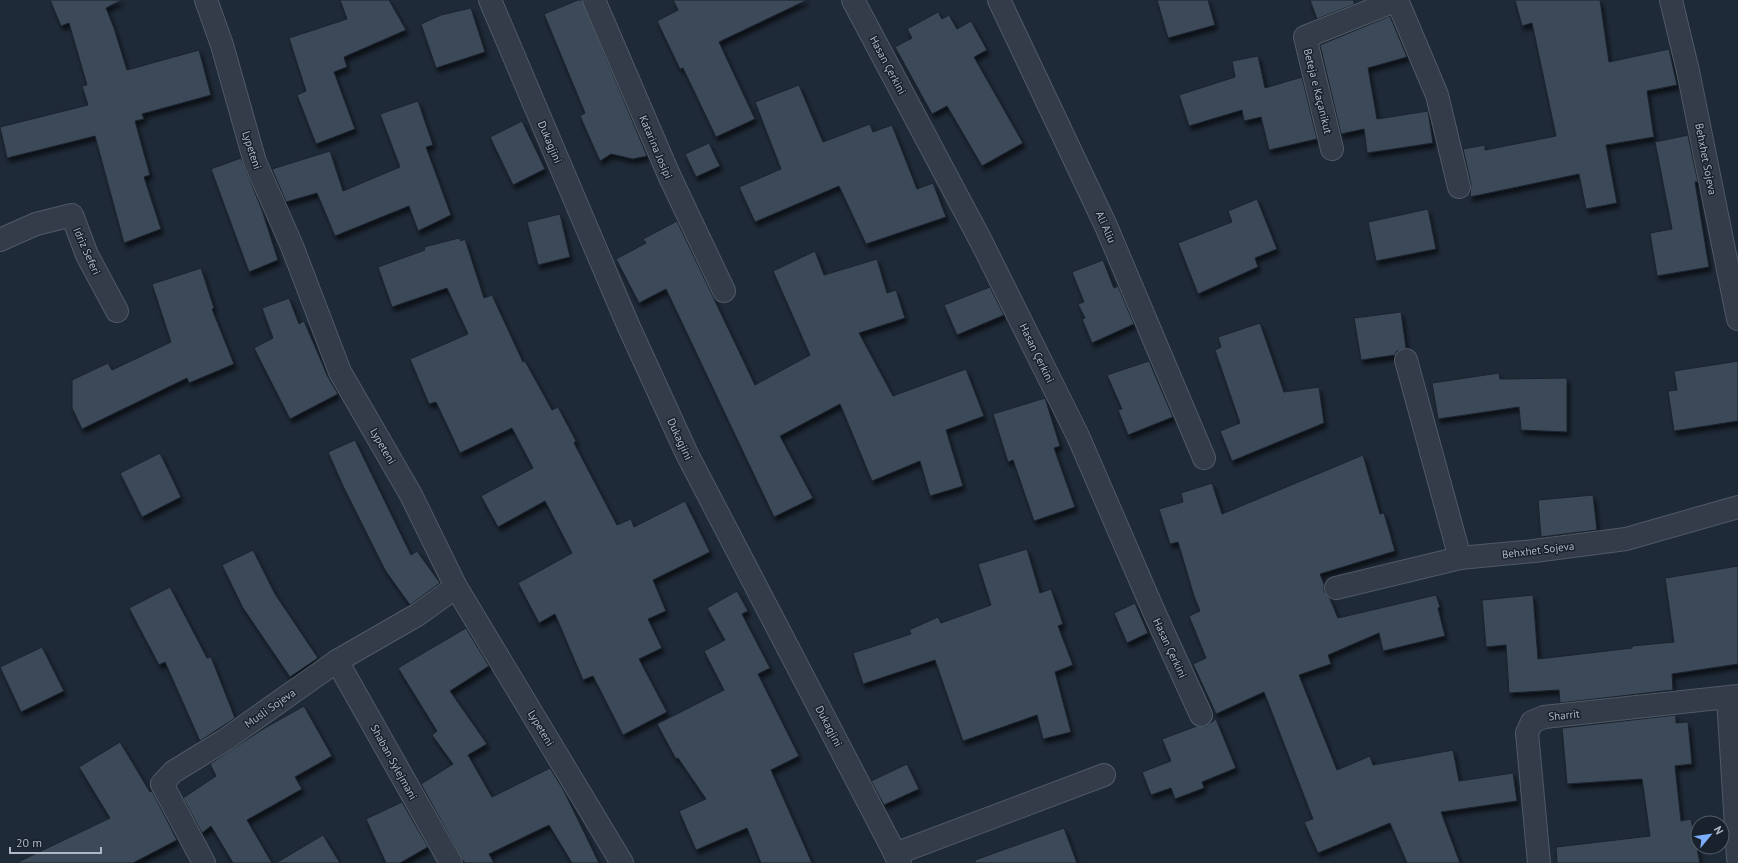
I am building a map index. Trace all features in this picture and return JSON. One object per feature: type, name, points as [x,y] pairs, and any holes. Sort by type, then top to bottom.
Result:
[{"type":"street","name":"Lypeteni","points":[[206,0],[222,45],[255,162],[292,246],[340,372],[412,495],[456,587],[622,863]]},
{"type":"street","name":"Dukagjini","points":[[490,0],[628,325],[687,454],[898,859]]},
{"type":"street","name":"Katarina Josipi","points":[[594,0],[668,176],[724,291]]},
{"type":"street","name":"Hasan Çerkini","points":[[853,0],[982,243],[1078,436],[1200,715]]},
{"type":"street","name":"Ali Aliu","points":[[999,0],[1106,226],[1204,458]]},
{"type":"street","name":"Beteja e Kaçanikut","points":[[1332,149],[1305,37],[1397,0],[1437,95],[1459,188]]},
{"type":"street","name":"Behxhet Sojeva","points":[[1671,0],[1688,71],[1738,319]]},
{"type":"street","name":"Idriz Seferi","points":[[0,240],[36,224],[72,215],[87,255],[117,311]]},
{"type":"street","points":[[1406,360],[1460,558]]},
{"type":"street","name":"Behxhet Sojeva","points":[[1336,588],[1460,558],[1534,551],[1626,539],[1738,507]]},
{"type":"street","name":"Musli Sojeva","points":[[204,863],[162,784],[173,772],[225,740],[337,661],[416,615],[456,587]]},
{"type":"street","name":"Shaban Sylejmani","points":[[337,661],[450,863]]},
{"type":"street","points":[[1733,697],[1738,858]]},
{"type":"street","name":"Sharrit","points":[[1539,863],[1527,733],[1532,722],[1544,717],[1733,697]]},
{"type":"street","points":[[898,859],[1104,775]]},
{"type":"building","points":[[50,0],[122,0],[106,8],[127,70],[199,50],[211,95],[142,114],[144,119],[135,121],[150,175],[144,177],[161,229],[124,243],[95,136],[7,158],[0,127],[88,105],[82,86],[87,85],[69,23],[61,26]]},
{"type":"building","points":[[340,0],[389,0],[406,30],[344,57],[347,67],[334,72],[355,129],[316,144],[297,95],[306,91],[289,38],[347,19]]},
{"type":"building","points":[[578,0],[582,0],[647,156],[633,159],[611,154],[600,161],[580,116],[585,113],[544,14]]},
{"type":"building","points":[[673,0],[807,0],[719,42],[755,119],[716,137],[683,68],[680,69],[657,21],[678,10]]},
{"type":"building","points":[[1157,0],[1208,0],[1215,25],[1168,38]]},
{"type":"building","points":[[1310,0],[1353,0],[1355,4],[1317,19]]},
{"type":"building","points":[[1515,0],[1600,0],[1609,62],[1669,49],[1677,85],[1647,91],[1654,137],[1606,145],[1617,203],[1586,209],[1579,174],[1470,197],[1471,184],[1463,149],[1485,145],[1485,150],[1556,136],[1532,23],[1522,26]]},
{"type":"building","points":[[471,8],[485,52],[436,68],[421,24],[441,15]]},
{"type":"building","points":[[938,12],[942,19],[949,15],[957,29],[971,21],[987,50],[974,57],[1023,143],[982,166],[947,106],[932,114],[895,47],[912,38],[907,29]]},
{"type":"building","points":[[1390,16],[1407,57],[1368,68],[1377,119],[1428,111],[1433,143],[1367,153],[1364,129],[1341,134],[1320,45]]},
{"type":"building","points":[[1258,56],[1265,88],[1302,77],[1317,139],[1269,150],[1261,117],[1244,121],[1242,110],[1189,126],[1179,95],[1235,77],[1232,61]]},
{"type":"building","points":[[799,85],[823,142],[870,124],[873,132],[892,125],[917,189],[933,183],[946,217],[866,244],[839,186],[755,222],[739,187],[781,169],[755,102]]},
{"type":"building","points":[[418,101],[433,145],[426,147],[451,215],[418,231],[409,206],[335,236],[317,193],[286,202],[272,169],[330,151],[343,191],[400,167],[380,114]]},
{"type":"building","points":[[522,121],[545,169],[513,185],[490,137]]},
{"type":"building","points":[[1688,135],[1698,182],[1695,182],[1709,267],[1657,276],[1650,233],[1672,229],[1655,142]]},
{"type":"building","points":[[709,143],[720,166],[696,177],[685,154]]},
{"type":"building","points":[[241,158],[262,210],[278,260],[249,272],[211,169]]},
{"type":"building","points":[[1257,199],[1277,249],[1255,258],[1258,267],[1198,294],[1178,243],[1232,222],[1228,211]]},
{"type":"building","points":[[1428,209],[1436,249],[1376,261],[1368,222]]},
{"type":"building","points":[[560,214],[570,257],[538,265],[527,222]]},
{"type":"building","points":[[677,221],[755,385],[810,355],[773,271],[815,251],[824,275],[877,259],[887,293],[896,290],[905,318],[859,333],[893,396],[966,369],[984,416],[946,430],[963,486],[930,496],[920,461],[872,481],[840,404],[780,436],[813,498],[774,517],[666,289],[639,303],[616,259],[646,243],[643,239]]},
{"type":"building","points":[[459,238],[461,241],[465,239],[484,298],[492,295],[523,362],[525,361],[552,410],[558,407],[576,441],[574,443],[617,525],[631,519],[634,527],[685,501],[710,552],[653,580],[666,611],[648,619],[662,648],[639,659],[667,712],[623,735],[593,676],[583,680],[555,614],[539,623],[518,583],[572,553],[545,501],[498,527],[481,496],[533,468],[512,428],[460,453],[436,402],[429,404],[410,359],[468,334],[447,288],[392,307],[378,267],[425,250],[424,247]]},
{"type":"building","points":[[1103,260],[1114,288],[1118,286],[1134,324],[1092,343],[1082,319],[1085,318],[1078,304],[1084,302],[1072,272]]},
{"type":"building","points":[[201,268],[214,308],[212,309],[234,364],[189,383],[187,378],[82,429],[72,408],[72,380],[108,363],[112,370],[171,342],[152,284]]},
{"type":"building","points":[[990,287],[1004,315],[957,335],[944,305]]},
{"type":"building","points":[[289,298],[299,324],[304,321],[328,377],[338,394],[290,419],[254,348],[273,338],[262,308]]},
{"type":"building","points":[[1401,312],[1406,348],[1397,351],[1395,355],[1361,360],[1354,318]]},
{"type":"building","points":[[1260,323],[1284,392],[1319,387],[1324,423],[1232,461],[1220,431],[1240,423],[1215,350],[1221,347],[1218,337]]},
{"type":"building","points":[[1149,361],[1173,417],[1128,435],[1118,410],[1122,409],[1107,375]]},
{"type":"building","points":[[1738,361],[1738,421],[1674,431],[1668,391],[1677,390],[1674,371]]},
{"type":"building","points":[[1499,373],[1500,379],[1567,378],[1567,432],[1521,430],[1519,407],[1438,419],[1432,383]]},
{"type":"building","points":[[1045,398],[1060,446],[1054,448],[1075,507],[1034,521],[1013,460],[1008,462],[993,414]]},
{"type":"building","points":[[355,440],[411,555],[417,551],[440,583],[410,605],[385,570],[344,488],[328,452]]},
{"type":"building","points":[[160,453],[181,497],[142,517],[120,473]]},
{"type":"building","points":[[1363,455],[1380,514],[1384,513],[1395,551],[1320,574],[1324,584],[1324,591],[1330,599],[1338,618],[1436,595],[1440,607],[1438,608],[1445,636],[1383,651],[1379,633],[1328,655],[1331,664],[1299,675],[1337,770],[1370,756],[1373,765],[1453,750],[1459,781],[1513,773],[1517,801],[1441,812],[1460,863],[1407,863],[1390,823],[1318,853],[1304,822],[1313,819],[1264,692],[1216,714],[1193,664],[1206,658],[1189,616],[1200,611],[1178,542],[1170,544],[1159,509],[1183,502],[1181,493],[1212,483],[1222,514]]},
{"type":"building","points":[[1593,495],[1597,530],[1541,537],[1538,500]]},
{"type":"building","points":[[1027,549],[1040,593],[1051,589],[1063,624],[1058,626],[1073,665],[1055,672],[1071,732],[1043,739],[1037,715],[963,741],[935,660],[863,684],[853,653],[911,634],[909,630],[938,617],[941,623],[991,605],[978,564]]},
{"type":"building","points":[[253,550],[275,594],[318,658],[290,677],[243,608],[222,565]]},
{"type":"building","points":[[1738,566],[1738,664],[1672,674],[1673,690],[1560,703],[1559,690],[1509,693],[1506,645],[1486,647],[1482,600],[1533,595],[1538,659],[1632,648],[1632,646],[1674,642],[1665,578]]},
{"type":"building","points":[[170,587],[207,658],[211,657],[235,718],[200,741],[165,662],[159,665],[129,608]]},
{"type":"building","points":[[737,591],[748,611],[742,614],[770,668],[758,674],[799,756],[771,770],[812,863],[761,863],[747,828],[696,850],[679,811],[706,799],[678,758],[676,759],[657,724],[724,690],[704,651],[725,640],[707,608]]},
{"type":"building","points":[[1135,603],[1148,633],[1127,643],[1114,613]]},
{"type":"building","points":[[466,628],[489,666],[450,691],[487,744],[468,755],[492,797],[550,768],[564,791],[599,863],[572,863],[549,825],[489,854],[494,863],[465,863],[462,859],[421,784],[453,764],[432,735],[437,731],[398,668]]},
{"type":"building","points":[[42,647],[64,691],[21,712],[0,667]]},
{"type":"building","points":[[304,706],[332,756],[295,777],[302,789],[247,820],[272,863],[233,863],[211,826],[202,833],[183,798],[216,776],[210,764],[263,729]]},
{"type":"building","points":[[1676,715],[1676,723],[1688,722],[1692,764],[1675,766],[1681,821],[1690,819],[1690,855],[1698,855],[1700,863],[1557,863],[1556,847],[1650,836],[1642,779],[1567,784],[1562,728]]},
{"type":"building","points":[[1216,719],[1236,768],[1202,782],[1204,788],[1175,799],[1171,788],[1151,795],[1142,772],[1171,761],[1162,739],[1197,726],[1206,726]]},
{"type":"building","points":[[120,742],[150,792],[152,791],[177,840],[133,863],[16,863],[110,818],[79,767]]},
{"type":"building","points":[[907,764],[919,789],[884,805],[871,781]]},
{"type":"building","points":[[402,802],[428,847],[400,863],[386,863],[366,819]]},
{"type":"building","points":[[1064,828],[1077,863],[975,863],[975,860]]},
{"type":"building","points":[[323,835],[340,863],[276,863]]}]
